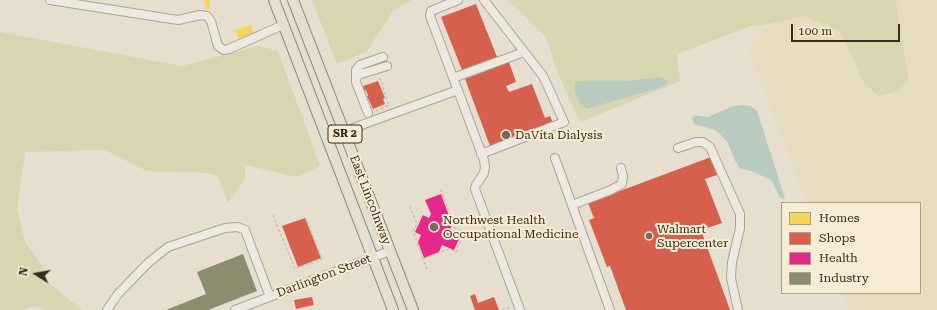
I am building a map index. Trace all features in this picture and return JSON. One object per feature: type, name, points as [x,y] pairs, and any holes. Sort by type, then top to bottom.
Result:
[{"type":"main road","name":"East Lincolnway","points":[[274,0],[393,310]]},
{"type":"main road","name":"East Lincolnway","points":[[293,0],[412,310]]},
{"type":"street","points":[[50,0],[178,20],[200,15],[207,16],[211,21],[218,46],[224,50],[283,25]]},
{"type":"street","points":[[458,0],[431,11],[430,16],[485,167],[484,173],[475,189],[519,307]]},
{"type":"street","points":[[481,154],[564,122],[543,76],[484,0]]},
{"type":"street","points":[[453,78],[524,52]]},
{"type":"street","points":[[372,112],[356,80],[356,70],[360,65],[383,57]]},
{"type":"street","points":[[356,80],[358,75],[386,66]]},
{"type":"street","points":[[327,139],[458,90]]},
{"type":"street","points":[[678,148],[696,142],[703,142],[710,147],[740,214],[740,228],[732,262],[731,278],[738,310]]},
{"type":"street","points":[[555,158],[610,310]]},
{"type":"street","points":[[572,205],[611,190],[622,184],[623,176],[621,168]]},
{"type":"street","points":[[107,310],[118,294],[148,262],[168,247],[225,228],[238,227],[245,230],[270,297]]},
{"type":"street","name":"Darlington Street","points":[[235,310],[390,251]]},
{"type":"path","points":[[372,112],[389,105],[379,75]]},
{"type":"path","points":[[423,259],[449,249],[456,252],[464,232],[455,228],[440,188]]},
{"type":"path","points":[[410,206],[417,224],[413,231],[427,270]]},
{"type":"path","points":[[273,215],[295,269],[322,259],[306,218]]},
{"type":"path","points":[[502,310],[519,307]]},
{"type":"shaded area","points":[[896,0],[937,0],[937,310],[848,310],[842,294],[921,294],[921,202],[807,202],[749,51],[768,24],[805,16],[840,31],[864,83],[908,78]]},
{"type":"shaded area","points":[[658,77],[665,79],[667,82],[663,87],[587,109],[580,103],[575,93],[575,83],[579,81],[624,81]]},
{"type":"shaded area","points":[[733,106],[751,106],[757,111],[785,198],[782,199],[779,196],[773,183],[769,179],[751,171],[741,169],[735,161],[728,143],[721,135],[715,130],[694,124],[692,119],[694,115],[708,117]]},
{"type":"green space","points":[[312,0],[411,0],[393,11],[366,52],[337,64]]},
{"type":"green space","points":[[508,0],[896,0],[908,78],[899,91],[879,96],[864,83],[840,31],[804,16],[751,26],[677,54],[680,81],[580,122],[559,76],[546,37]],"holes":[[[658,77],[663,87],[587,109],[605,81],[624,81]]]},
{"type":"green space","points":[[0,32],[182,66],[259,46],[278,51],[320,166],[297,177],[245,165],[245,179],[228,203],[218,177],[208,173],[147,171],[105,150],[25,152],[17,209],[25,242],[43,266],[42,277],[82,310],[45,310],[35,306],[21,310],[0,310]]},
{"type":"building: Homes","points":[[204,0],[209,0],[210,8],[206,9]]},
{"type":"building: Homes","points":[[251,25],[254,33],[238,39],[235,30]]},
{"type":"building: Shops","points":[[476,4],[497,57],[462,70],[441,17]]},
{"type":"building: Shops","points":[[509,62],[516,82],[506,86],[509,92],[532,84],[545,118],[550,116],[553,123],[490,146],[465,79]]},
{"type":"building: Shops","points":[[378,81],[385,98],[383,99],[385,104],[373,109],[363,86]]},
{"type":"building: Shops","name":"Walmart Supercenter","points":[[711,157],[717,175],[705,179],[722,223],[701,230],[730,310],[626,310],[610,266],[607,267],[589,220],[594,218],[588,203]]},
{"type":"building: Shops","points":[[305,218],[321,258],[298,267],[282,226]]},
{"type":"building: Shops","points":[[475,294],[478,303],[494,297],[499,310],[475,310],[470,296]]},
{"type":"building: Shops","points":[[312,297],[314,305],[296,309],[294,300]]},
{"type":"building: Health","name":"Northwest Health Occupational Medicine","points":[[441,194],[452,224],[450,230],[461,235],[454,250],[442,245],[439,252],[424,258],[418,242],[421,235],[415,232],[423,215],[429,218],[431,214],[425,200]]},
{"type":"building: Industry","points":[[243,254],[257,291],[208,310],[166,310],[206,294],[197,272]]},
{"type":"place","name":"DaVita Dialysis","points":[[506,135]]},
{"type":"place","name":"Northwest Health Occupational Medicine","points":[[434,227]]},
{"type":"place","name":"Walmart Supercenter","points":[[649,236]]}]
